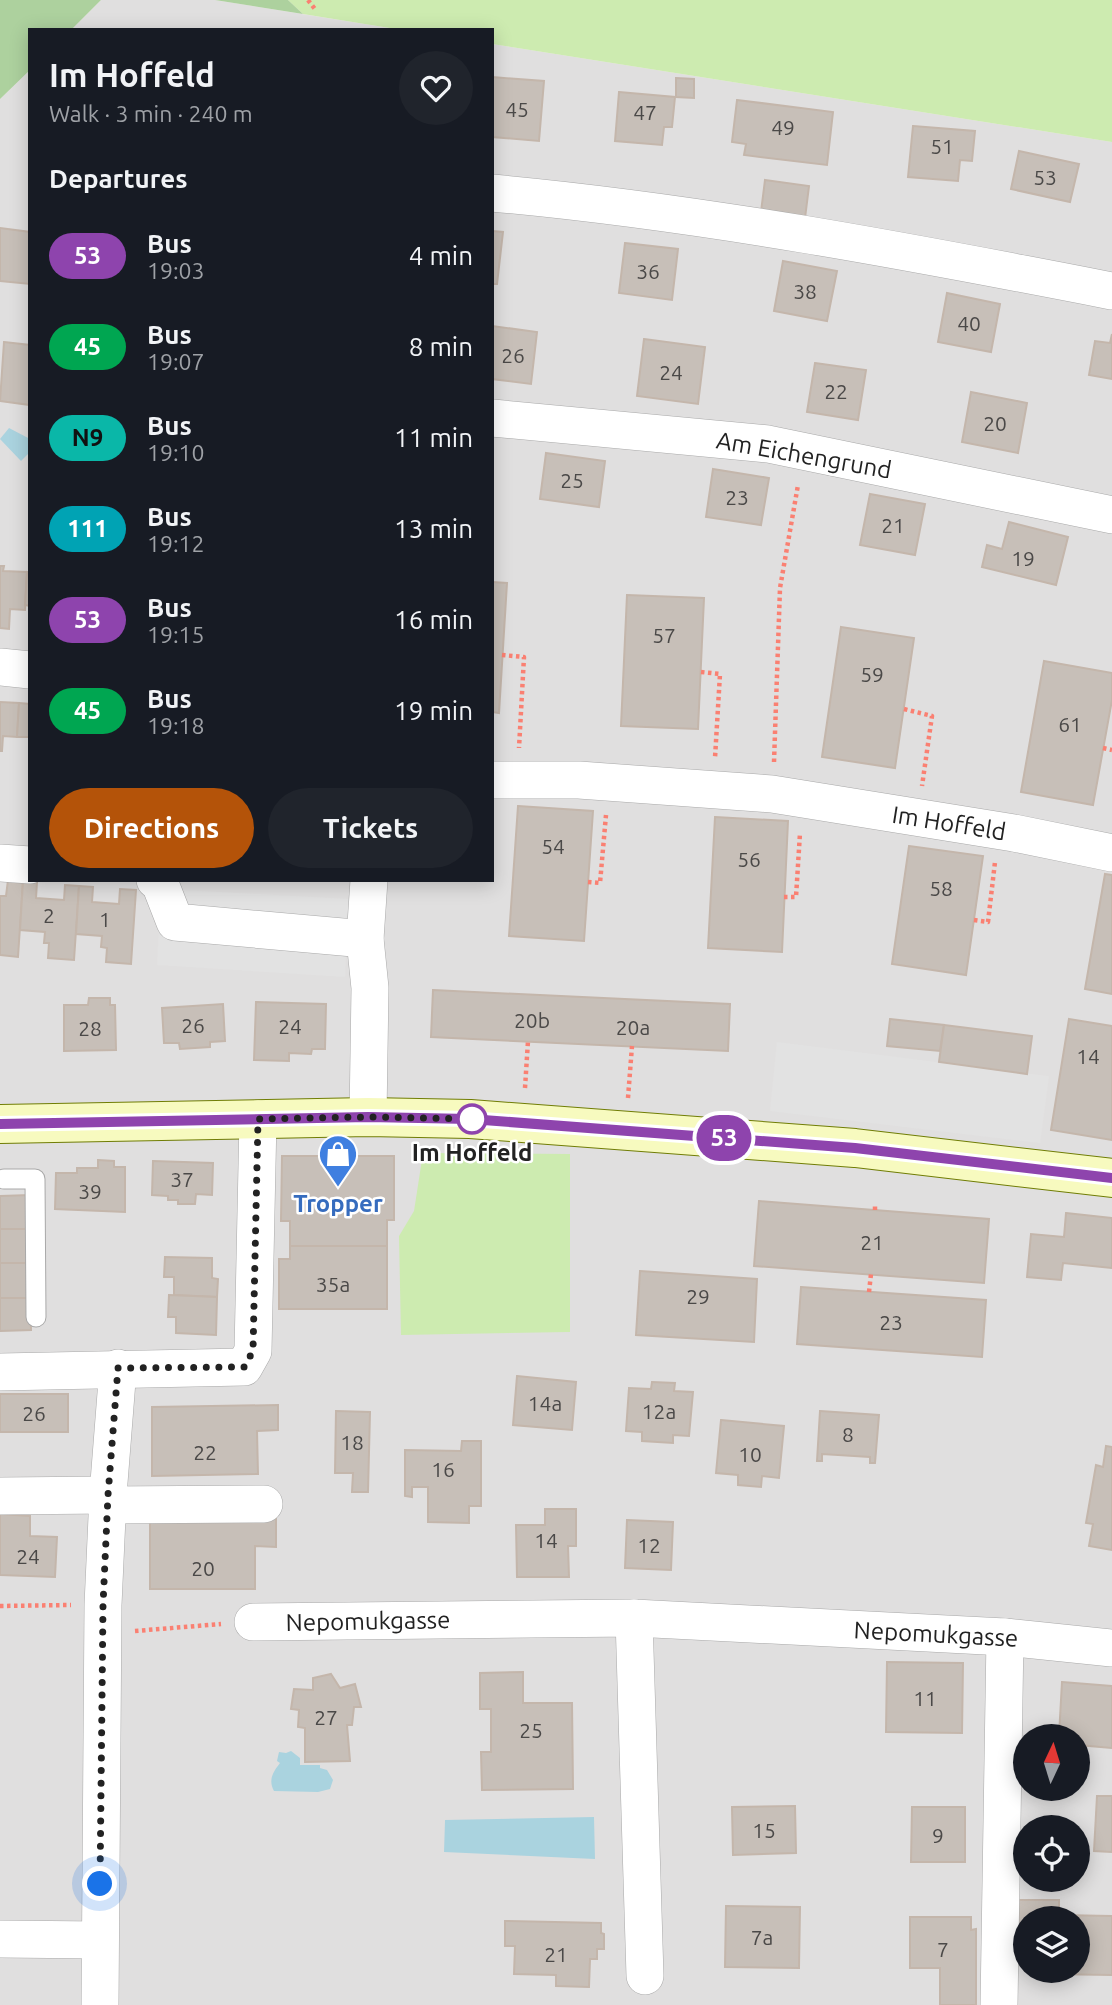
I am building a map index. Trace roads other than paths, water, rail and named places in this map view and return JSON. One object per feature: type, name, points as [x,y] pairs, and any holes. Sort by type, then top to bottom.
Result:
[{"type":"main road","points":[[0,1124],[368,1117],[470,1119],[855,1148],[1112,1178]]},
{"type":"street","points":[[494,193],[747,225],[1112,291]]},
{"type":"street","name":"Am Eichengrund","points":[[494,418],[768,444],[1112,515]]},
{"type":"street","points":[[0,667],[28,670]]},
{"type":"street","name":"Im Hoffeld","points":[[505,780],[579,780],[772,794],[1112,853]]},
{"type":"street","points":[[0,863],[28,866]]},
{"type":"street","points":[[159,882],[175,922],[365,939]]},
{"type":"street","points":[[368,1117],[370,988],[365,939],[369,882]]},
{"type":"street","points":[[0,1372],[244,1367],[253,1351],[258,1119]]},
{"type":"street","points":[[100,2005],[103,1619],[107,1500],[118,1368]]},
{"type":"street","points":[[0,1496],[264,1504]]},
{"type":"street","points":[[634,1618],[645,1976]]},
{"type":"street","name":"Nepomukgasse","points":[[253,1622],[634,1618],[1005,1637],[1112,1648]]},
{"type":"street","points":[[999,2005],[1005,1637]]},
{"type":"street","points":[[0,1939],[99,1940]]},
{"type":"lane","points":[[4,1180],[35,1179],[36,1317]]},
{"type":"water","points":[[9,428],[28,438],[28,454],[21,461],[0,439]]},
{"type":"water","points":[[291,1751],[300,1758],[300,1765],[320,1765],[320,1768],[327,1770],[333,1780],[330,1789],[318,1792],[274,1791],[271,1780],[280,1763],[277,1761],[279,1752]]},
{"type":"water","points":[[594,1817],[595,1859],[444,1852],[445,1820]]},
{"type":"place","name":"Im Hoffeld","points":[[472,1119]]},
{"type":"place","name":"Tropper","points":[[338,1188]]}]
